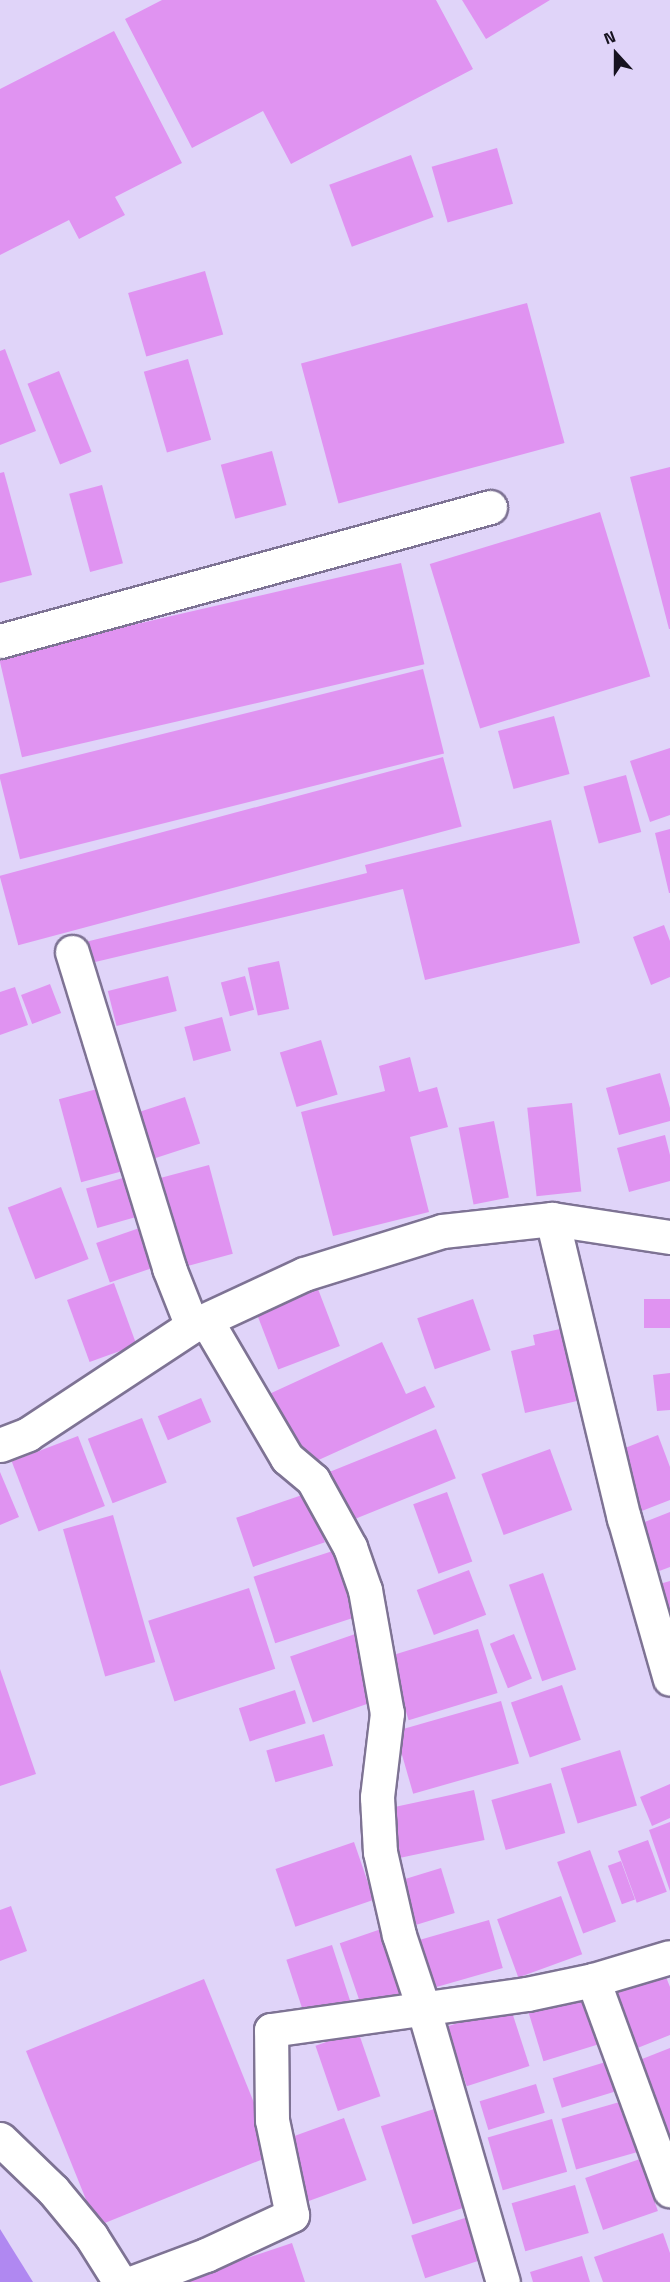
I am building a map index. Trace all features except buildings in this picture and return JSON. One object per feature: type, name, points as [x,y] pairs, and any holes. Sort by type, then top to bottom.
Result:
[{"type":"street","points":[[0,640],[490,507]]},
{"type":"street","points":[[72,952],[169,1268],[199,1323],[287,1458],[313,1480],[350,1547],[365,1590],[387,1713],[377,1797],[381,1852],[399,1935],[423,2007],[503,2282]]},
{"type":"street","points":[[552,1219],[624,1518],[670,1679]]},
{"type":"street","points":[[0,1445],[28,1434],[199,1323],[304,1274],[442,1230],[552,1219],[670,1237]]},
{"type":"street","points":[[134,2282],[206,2255],[292,2215],[272,2120],[271,2030],[527,1994],[593,1980],[670,1957]]},
{"type":"street","points":[[593,1980],[668,2178]]},
{"type":"street","points":[[0,2139],[53,2190],[91,2236],[120,2282]]},
{"type":"shaded area","points":[[0,2229],[33,2282],[0,2282]]}]
